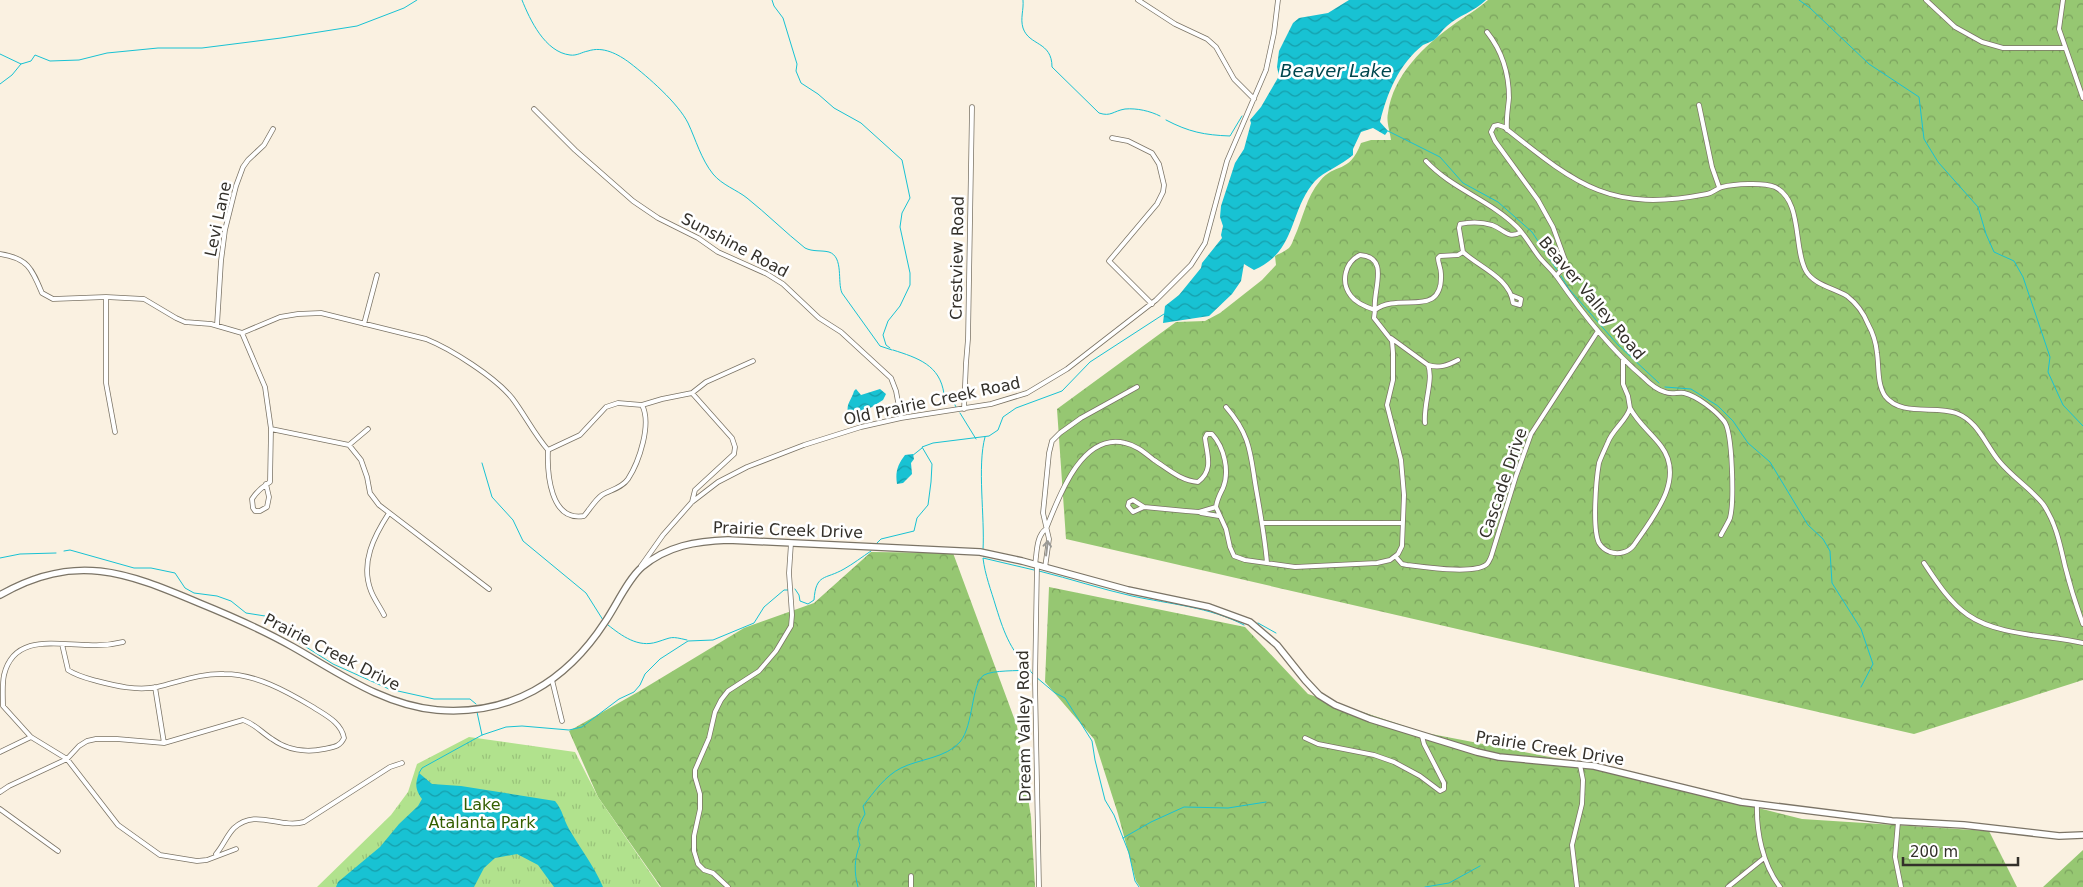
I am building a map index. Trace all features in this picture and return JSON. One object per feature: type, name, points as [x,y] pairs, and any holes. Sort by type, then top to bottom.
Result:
[{"type":"main road","name":"Prairie Creek Drive","points":[[0,595],[34,580],[60,572],[91,569],[131,576],[178,594],[269,634],[376,694],[417,707],[448,710],[495,706],[518,698],[552,680],[578,658],[593,641],[640,568],[653,559],[685,544],[728,540],[970,551],[1005,556],[1128,590],[1234,615],[1250,622],[1277,645],[1304,680],[1319,695],[1352,712],[1422,736],[1478,752],[1499,757],[1580,765],[1619,772],[1732,800],[1757,804],[1898,822],[1964,825],[2059,836],[2083,835]]},
{"type":"street","points":[[1138,0],[1175,24],[1207,39],[1216,47],[1234,79],[1254,99]]},
{"type":"street","name":"Old Prairie Creek Road","points":[[640,568],[662,535],[692,502],[718,482],[747,467],[804,445],[861,427],[1009,399],[1041,387],[1152,304],[1191,265],[1205,243],[1227,161],[1266,70],[1274,33],[1278,0]]},
{"type":"street","points":[[1926,0],[1936,12],[1955,27],[1982,42],[2003,48],[2065,48]]},
{"type":"street","points":[[2063,0],[2059,29],[2083,98]]},
{"type":"street","points":[[1487,32],[1498,48],[1507,74],[1509,87],[1507,130]]},
{"type":"street","points":[[1699,105],[1712,167],[1719,187]]},
{"type":"street","name":"Crestview Road","points":[[964,409],[968,338],[972,106]]},
{"type":"street","name":"Sunshine Road","points":[[534,109],[575,150],[634,201],[658,218],[698,238],[718,252],[767,274],[784,284],[819,318],[842,332],[891,378],[896,391],[901,418]]},
{"type":"street","points":[[1556,276],[1564,267],[1565,260],[1546,214],[1495,141],[1491,132],[1492,127],[1498,125],[1507,130],[1572,177],[1590,187],[1616,196],[1642,200],[1668,200],[1711,193],[1719,187],[1759,184],[1774,187],[1781,192],[1793,212],[1805,270],[1816,281],[1848,297],[1858,307],[1867,321],[1874,338],[1882,388],[1886,396],[1895,404],[1908,408],[1955,412],[1968,419],[1979,430],[2008,472],[2032,492],[2042,504],[2058,534],[2069,581],[2083,624]]},
{"type":"street","name":"Levi Lane","points":[[217,325],[225,230],[236,186],[243,167],[264,145],[273,129]]},
{"type":"street","points":[[1112,138],[1128,141],[1152,153],[1159,164],[1164,185],[1157,204],[1109,261],[1152,304]]},
{"type":"street","name":"Beaver Valley Road","points":[[1426,162],[1438,175],[1496,208],[1521,232],[1598,331],[1624,360],[1645,379],[1665,392],[1684,393],[1692,397],[1713,410],[1724,421],[1728,436],[1732,497],[1730,517],[1721,535]]},
{"type":"street","points":[[1512,295],[1495,276],[1463,252],[1459,228],[1460,224],[1486,223],[1495,226],[1508,235],[1514,236],[1521,232]]},
{"type":"street","points":[[1375,310],[1382,304],[1431,301],[1438,295],[1441,273],[1438,258],[1440,256],[1458,255],[1463,252]]},
{"type":"street","points":[[0,254],[13,256],[31,268],[42,294],[46,297],[144,299],[185,322],[217,325],[242,333],[280,317],[298,314],[321,314],[426,338],[440,345],[493,380],[513,399],[531,429],[548,450],[549,481],[553,496],[560,507],[569,515],[577,517],[584,516],[600,496],[619,487],[628,480],[643,441],[646,426],[646,413],[642,406]]},
{"type":"street","points":[[1199,512],[1216,506],[1226,529],[1234,556],[1295,567],[1377,562],[1396,556],[1402,546],[1404,495],[1401,460],[1388,405],[1394,366],[1392,341],[1374,318],[1375,310],[1374,296],[1379,270],[1375,261],[1368,256],[1360,255],[1349,263],[1346,271],[1347,288],[1356,301],[1375,310]]},
{"type":"street","points":[[364,324],[377,275]]},
{"type":"street","points":[[106,297],[106,383],[115,432]]},
{"type":"street","name":"Cascade Drive","points":[[1396,556],[1402,564],[1407,565],[1454,569],[1478,568],[1488,564],[1531,434],[1598,331]]},
{"type":"street","points":[[242,333],[265,387],[271,429],[270,482],[266,484],[258,489],[252,499],[253,508],[256,511],[267,507],[269,497],[266,484]]},
{"type":"street","points":[[1389,336],[1428,365],[1436,367],[1446,366],[1458,360]]},
{"type":"street","points":[[1624,360],[1623,384],[1630,408],[1635,418],[1667,455],[1670,464],[1670,478],[1666,493],[1659,507],[1631,549],[1622,553],[1612,553],[1603,549],[1598,541],[1596,509],[1599,468],[1608,441],[1616,427],[1628,415],[1630,408]]},
{"type":"street","points":[[548,450],[580,435],[606,407],[618,403],[642,406],[662,399],[692,393],[706,382],[753,361]]},
{"type":"street","points":[[1424,424],[1423,411],[1430,377],[1428,365]]},
{"type":"street","points":[[1045,568],[1048,539],[1043,513],[1052,441],[1060,432],[1081,418],[1136,387]]},
{"type":"street","points":[[692,393],[732,438],[735,447],[734,454],[695,490],[692,502]]},
{"type":"street","points":[[1226,407],[1242,428],[1251,450],[1256,490],[1263,522],[1267,563]]},
{"type":"street","points":[[349,445],[368,428]]},
{"type":"street","points":[[271,429],[349,445],[361,460],[370,493],[379,505],[489,589]]},
{"type":"street","name":"Dream Valley Road","points":[[1039,887],[1036,681],[1036,565],[1038,539],[1046,529],[1073,471],[1094,448],[1109,443],[1123,442],[1136,447],[1178,476],[1189,482],[1198,482],[1206,476],[1208,464],[1205,438],[1207,434],[1212,434],[1222,452],[1226,475],[1216,506]]},
{"type":"street","points":[[1144,507],[1199,512],[1219,516]]},
{"type":"street","points":[[384,615],[371,591],[367,564],[377,532],[389,513]]},
{"type":"street","points":[[1263,522],[1403,523]]},
{"type":"street","points":[[728,887],[698,864],[694,850],[694,836],[700,809],[700,794],[694,776],[695,770],[709,738],[714,712],[721,700],[728,691],[759,672],[776,651],[791,626],[789,573],[791,543]]},
{"type":"street","points":[[1924,563],[1959,608],[1980,622],[2008,630],[2083,643]]},
{"type":"street","points":[[123,642],[110,645],[39,643],[22,650],[9,662],[4,676],[2,707],[31,737],[67,759],[118,825],[160,855],[197,861],[207,860],[236,849]]},
{"type":"street","points":[[0,792],[67,759],[79,746],[96,739],[164,743],[243,720],[252,723],[271,739],[300,751],[338,746],[344,738],[343,733],[332,719],[279,688],[238,675],[223,673],[195,676],[155,687],[120,687],[75,675],[68,670],[62,644]]},
{"type":"street","points":[[552,680],[562,721]]},
{"type":"street","points":[[155,687],[164,743]]},
{"type":"street","points":[[1304,738],[1318,744],[1384,758],[1411,771],[1434,789],[1440,791],[1444,787],[1444,783],[1424,744],[1422,736]]},
{"type":"street","points":[[0,752],[31,737]]},
{"type":"street","points":[[215,856],[233,828],[246,820],[261,818],[295,825],[304,822],[390,767],[402,763]]},
{"type":"street","points":[[1576,887],[1572,845],[1582,804],[1583,780],[1580,765]]},
{"type":"street","points":[[1757,804],[1764,858],[1772,876],[1780,887]]},
{"type":"street","points":[[0,809],[58,851]]},
{"type":"street","points":[[1898,822],[1895,857],[1901,887]]},
{"type":"street","points":[[1728,887],[1764,858]]},
{"type":"street","points":[[911,876],[911,887]]},
{"type":"green space","points":[[1488,0],[2083,0],[2083,680],[1914,734],[1066,539],[1057,409],[1176,322],[1205,321],[1220,313],[1262,280],[1276,265],[1275,256],[1290,246],[1308,201],[1320,181],[1326,175],[1352,160],[1361,143],[1371,140],[1391,140],[1387,119],[1388,113],[1396,86],[1403,74],[1431,42]]},
{"type":"green space","points":[[871,552],[953,553],[1017,726],[1031,817],[1035,887],[661,887],[598,797],[569,731],[744,628],[814,603]]},
{"type":"green space","points":[[1049,587],[1245,627],[1308,694],[1426,733],[1581,763],[1802,819],[1989,831],[2017,887],[1140,887],[1136,881],[1118,814],[1094,739],[1045,682]]},
{"type":"green space","name":"Lake Atalanta Park","points":[[469,737],[575,752],[598,797],[660,887],[317,887],[391,815],[408,792],[417,764]]},
{"type":"green space","points":[[2083,850],[2083,887],[2043,887]]},
{"type":"water","name":"Beaver Lake","points":[[1349,0],[1486,0],[1477,8],[1452,22],[1434,40],[1423,45],[1407,61],[1390,90],[1380,122],[1388,131],[1385,135],[1373,128],[1361,132],[1353,149],[1353,155],[1315,181],[1307,192],[1291,230],[1278,253],[1268,262],[1254,270],[1244,264],[1241,281],[1232,294],[1209,316],[1163,323],[1165,306],[1179,295],[1222,238],[1221,206],[1235,163],[1244,149],[1251,123],[1250,120],[1261,107],[1279,76],[1277,67],[1279,51],[1293,23],[1299,18],[1328,13]]},
{"type":"water","points":[[856,389],[861,395],[880,389],[886,394],[883,400],[867,410],[865,419],[855,418],[848,412],[848,404]]},
{"type":"water","points":[[913,454],[914,459],[911,463],[912,474],[903,483],[897,484],[897,472],[901,462],[905,455]]},
{"type":"water","points":[[419,773],[432,784],[461,786],[555,801],[603,887],[554,887],[538,865],[517,854],[495,858],[484,868],[474,887],[336,887],[338,882],[380,847],[399,824],[418,806],[422,799],[416,786]]},
{"type":"waterway","points":[[0,54],[21,64],[31,61],[35,55],[50,61],[79,60],[107,53],[158,48],[202,48],[281,38],[357,26],[404,8],[417,0]]},
{"type":"waterway","points":[[522,0],[534,25],[546,42],[553,48],[561,53],[570,55],[594,50],[605,50],[630,63],[662,91],[683,115],[705,162],[717,178],[747,198],[805,248],[829,252],[834,255],[837,259],[842,293],[880,346],[892,350]]},
{"type":"waterway","points":[[772,0],[783,18],[797,64],[796,71],[801,83],[834,108],[861,123],[902,160],[910,198],[902,213],[900,227],[910,273],[910,285],[900,306],[888,321],[883,335],[886,345],[890,348]]},
{"type":"waterway","points":[[1023,0],[1022,24],[1026,34],[1048,52],[1052,67],[1099,113],[1109,114],[1125,109],[1134,109],[1148,111],[1160,116]]},
{"type":"waterway","points":[[1799,0],[1810,8],[1869,64],[1919,97],[1924,139],[1938,162],[1978,207],[1986,234],[1994,252],[2014,261],[2023,277],[2050,357],[2048,372],[2063,405],[2083,426]]},
{"type":"waterway","points":[[0,84],[12,75],[21,64]]},
{"type":"waterway","points":[[1166,120],[1197,132],[1230,136],[1242,116]]},
{"type":"waterway","points":[[1388,131],[1440,157],[1463,183],[1498,202],[1532,232],[1557,270]]},
{"type":"waterway","points":[[1561,276],[1569,289],[1618,345],[1659,383]]},
{"type":"waterway","points":[[876,544],[881,539],[914,531],[917,518],[928,505],[932,464],[922,447],[933,443],[989,436],[998,430],[1003,417],[1016,408],[1062,391],[1090,362],[1164,314]]},
{"type":"waterway","points":[[893,350],[911,356],[933,369],[942,384],[944,394],[951,397],[956,407]]},
{"type":"waterway","points":[[1665,387],[1691,389],[1718,406],[1733,421],[1748,443],[1770,462],[1808,525],[1823,539],[1830,551],[1832,583],[1861,629],[1873,664],[1861,687]]},
{"type":"waterway","points":[[960,413],[976,439]]},
{"type":"waterway","points":[[983,550],[981,477],[985,437]]},
{"type":"waterway","points":[[912,456],[922,448]]},
{"type":"waterway","points":[[482,463],[492,497],[513,520],[523,541],[586,593],[603,620]]},
{"type":"waterway","points":[[64,551],[70,550],[134,568],[151,568],[175,573],[185,588],[194,593],[217,596],[231,601],[246,613],[265,616],[284,633],[333,664],[389,689],[434,699],[470,699],[476,704]]},
{"type":"waterway","points":[[795,589],[800,601],[808,604],[814,600],[819,581],[847,567],[871,551]]},
{"type":"waterway","points":[[0,558],[20,554],[56,553]]},
{"type":"waterway","points":[[1033,674],[1019,658],[1006,635],[988,582],[983,558],[1034,570]]},
{"type":"waterway","points":[[1039,571],[1132,596],[1203,610],[1244,625]]},
{"type":"waterway","points":[[419,773],[422,768],[482,735],[506,727],[522,726],[569,730],[582,727],[619,699],[634,692],[645,674],[660,659],[688,641],[713,640],[754,623],[764,607],[784,590],[788,590]]},
{"type":"waterway","points":[[1258,623],[1276,633]]},
{"type":"waterway","points":[[608,625],[625,637],[637,642],[650,643],[672,638],[687,640]]},
{"type":"waterway","points":[[858,887],[855,866],[860,845],[858,832],[859,825],[865,814],[863,806],[871,795],[895,771],[947,752],[960,742],[965,735],[977,686],[984,675],[999,671],[1030,670]]},
{"type":"waterway","points":[[1036,677],[1055,693],[1065,698],[1092,741],[1105,800],[1114,815],[1129,853],[1135,881],[1139,887]]},
{"type":"waterway","points":[[477,712],[482,735]]},
{"type":"waterway","points":[[1123,838],[1151,822],[1184,807],[1228,808],[1266,802]]},
{"type":"waterway","points":[[1425,887],[1449,883],[1480,866]]}]
